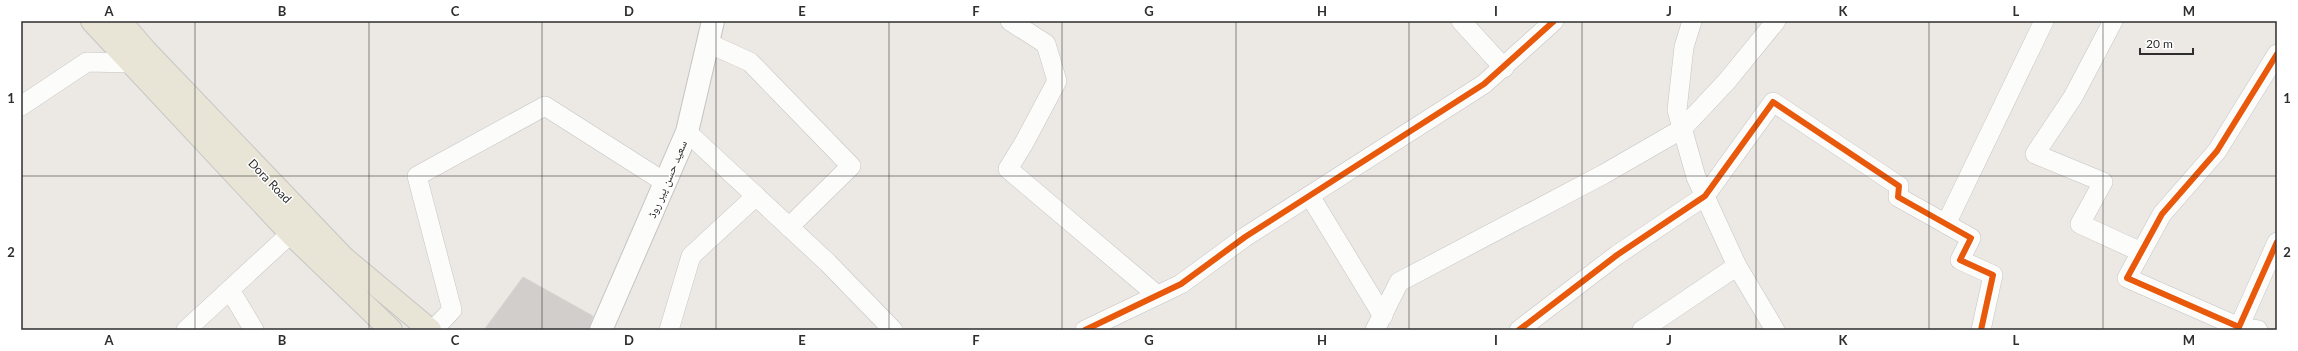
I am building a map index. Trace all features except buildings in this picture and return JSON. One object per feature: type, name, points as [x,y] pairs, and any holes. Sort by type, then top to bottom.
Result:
[{"type":"main road","points":[[92,21],[139,57],[291,234],[391,330]]},
{"type":"main road","name":"Dora Road","points":[[120,21],[139,57],[307,219],[344,258],[430,330]]},
{"type":"street","name":"سعید حسن پیر روڈ","points":[[601,330],[687,132],[713,21]]},
{"type":"street","points":[[1010,21],[1046,44],[1057,81],[1024,143],[1008,169],[1157,295]]},
{"type":"street","points":[[1461,21],[1504,68]]},
{"type":"street","points":[[1692,21],[1684,47],[1677,110],[1682,129],[1696,177],[1737,266],[1776,330]]},
{"type":"street","points":[[1379,323],[1399,282],[1604,174],[1682,129],[1727,81],[1776,21]]},
{"type":"street","points":[[1946,224],[2044,21]]},
{"type":"street","points":[[2112,21],[2073,97],[2035,154],[2103,182],[2080,224],[2141,252]]},
{"type":"street","points":[[1085,330],[1180,284],[1245,237],[1484,84],[1504,68],[1548,23]]},
{"type":"street","points":[[708,43],[750,62],[851,166],[789,227]]},
{"type":"street","points":[[2258,330],[2239,327],[2127,278],[2162,214],[2217,151],[2277,54]]},
{"type":"street","points":[[21,106],[87,62],[139,57]]},
{"type":"street","points":[[1519,330],[1618,255],[1705,196],[1773,102],[1899,186],[1898,196],[1971,238],[1960,260],[1993,275],[1981,330]]},
{"type":"street","points":[[433,330],[452,310],[418,176],[545,106],[666,183]]},
{"type":"street","points":[[687,132],[828,263],[894,330]]},
{"type":"street","points":[[669,330],[691,256],[756,196]]},
{"type":"street","points":[[1310,196],[1379,323]]},
{"type":"street","points":[[186,330],[307,219]]},
{"type":"street","points":[[2239,327],[2277,242]]},
{"type":"street","points":[[1642,330],[1737,266]]},
{"type":"street","points":[[230,290],[254,330]]},
{"type":"cycle path","points":[[1085,330],[1181,284],[1245,237],[1484,84],[1554,21]]},
{"type":"cycle path","points":[[2277,54],[2217,151],[2162,214],[2127,278],[2239,327],[2277,242]]},
{"type":"cycle path","points":[[1519,330],[1617,255],[1705,196],[1773,102],[1899,186],[1898,197],[1971,238],[1960,260],[1993,275],[1981,330]]}]
